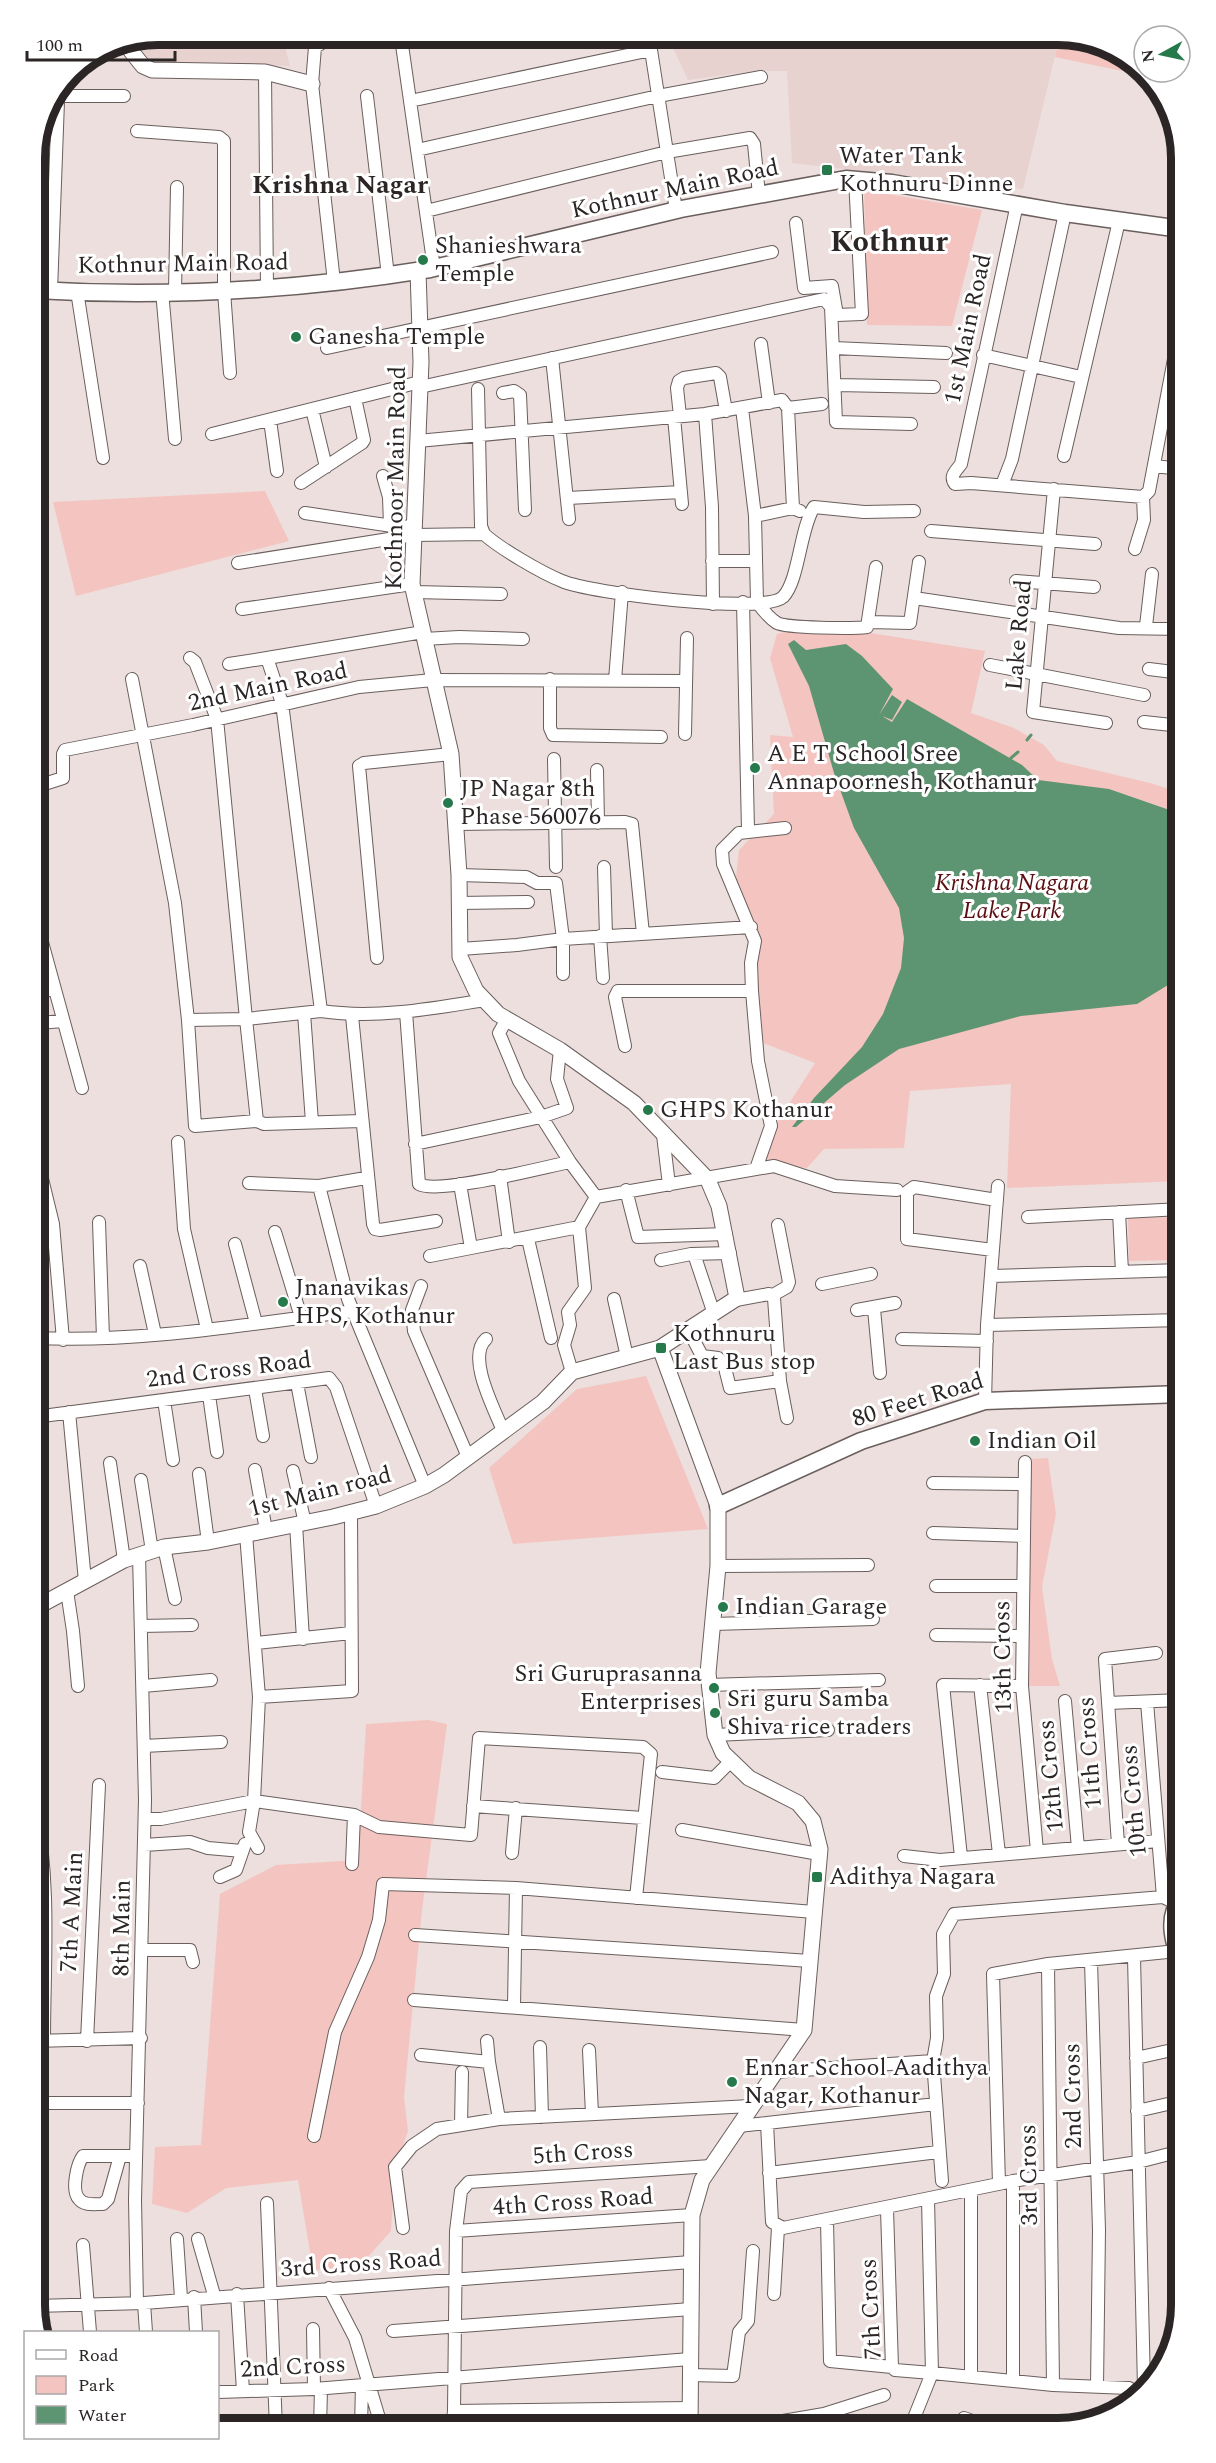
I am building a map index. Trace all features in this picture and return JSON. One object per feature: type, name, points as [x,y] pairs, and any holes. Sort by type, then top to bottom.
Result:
[{"type":"main road","name":"Kothnur Main Road","points":[[45,290],[224,291],[267,289],[388,276],[676,210],[831,181],[855,179],[1171,228]]},
{"type":"main road","name":"80 Feet Road","points":[[719,1511],[985,1401],[1171,1394]]},
{"type":"main road","name":"80 Feet Road","points":[[937,1420],[986,1412],[1171,1405]]},
{"type":"street","points":[[317,45],[313,53],[312,84],[334,282]]},
{"type":"street","points":[[402,45],[434,267]]},
{"type":"street","points":[[645,45],[651,50],[676,210]]},
{"type":"street","points":[[129,49],[143,66],[152,70],[265,72],[312,84]]},
{"type":"street","points":[[410,100],[651,50]]},
{"type":"street","points":[[265,72],[267,289]]},
{"type":"street","points":[[417,150],[658,96],[761,77]]},
{"type":"street","points":[[64,95],[124,96]]},
{"type":"street","points":[[368,96],[388,276]]},
{"type":"street","points":[[45,260],[55,113]]},
{"type":"street","points":[[137,131],[219,137],[224,141],[224,291],[230,373]]},
{"type":"street","points":[[426,211],[667,152],[750,138],[754,144],[759,195]]},
{"type":"street","points":[[796,223],[804,288],[832,286],[837,315],[862,314],[855,179]]},
{"type":"street","points":[[175,440],[169,291],[177,187]]},
{"type":"street","name":"1st Main Road","points":[[1002,485],[955,484],[952,475],[961,464],[1017,204]]},
{"type":"street","points":[[1065,213],[1012,459],[1002,485],[1143,497]]},
{"type":"street","points":[[1064,456],[1119,221]]},
{"type":"street","points":[[327,348],[772,252]]},
{"type":"street","name":"Kothnoor Main Road","points":[[417,271],[420,384],[413,588],[451,754],[459,875],[460,957],[476,991],[485,1000],[507,1019],[560,1050],[634,1103],[708,1180],[719,1206],[726,1234],[737,1289],[736,1300]]},
{"type":"street","points":[[77,291],[103,458]]},
{"type":"street","points":[[212,434],[355,398],[824,299],[831,307],[837,385],[836,422],[911,424]]},
{"type":"street","points":[[761,344],[770,402]]},
{"type":"street","points":[[834,348],[946,352]]},
{"type":"street","points":[[983,355],[1081,377]]},
{"type":"street","points":[[552,358],[570,519]]},
{"type":"street","points":[[568,498],[681,498],[677,417],[679,381],[705,374],[719,375],[726,411]]},
{"type":"street","points":[[837,385],[934,387]]},
{"type":"street","points":[[478,389],[481,526],[484,534]]},
{"type":"street","points":[[1135,549],[1144,520],[1143,497],[1149,491],[1171,389]]},
{"type":"street","points":[[503,393],[514,391],[520,395],[525,510]]},
{"type":"street","points":[[301,483],[358,447],[364,440],[355,398]]},
{"type":"street","points":[[418,441],[522,429],[705,414],[782,400],[788,408],[794,508]]},
{"type":"street","points":[[788,408],[822,404]]},
{"type":"street","points":[[742,408],[754,516],[754,561],[759,605],[778,624],[845,629],[865,628],[870,622],[876,567]]},
{"type":"street","points":[[312,409],[326,467]]},
{"type":"street","points":[[705,414],[712,507],[713,604]]},
{"type":"street","points":[[1164,414],[1171,415]]},
{"type":"street","points":[[270,420],[277,471]]},
{"type":"street","points":[[1154,466],[1171,468]]},
{"type":"street","points":[[384,476],[389,497],[390,525]]},
{"type":"street","name":"Lake Road","points":[[1054,489],[1033,712],[1106,723]]},
{"type":"street","points":[[305,513],[415,530],[484,534],[562,582],[713,604],[743,602],[759,605],[775,602],[788,591],[814,507],[864,512],[914,511]]},
{"type":"street","points":[[754,516],[794,508],[810,514]]},
{"type":"street","points":[[238,563],[415,530]]},
{"type":"street","points":[[931,531],[1095,544]]},
{"type":"street","points":[[712,561],[754,561]]},
{"type":"street","points":[[870,622],[910,623],[919,562]]},
{"type":"street","points":[[1146,626],[1152,574]]},
{"type":"street","points":[[1016,580],[1094,587]]},
{"type":"street","points":[[242,609],[413,588],[501,594]]},
{"type":"street","points":[[615,680],[622,592]]},
{"type":"street","points":[[914,598],[1041,618],[1129,628],[1146,626],[1171,628]]},
{"type":"street","points":[[743,602],[748,830]]},
{"type":"street","points":[[229,664],[423,636],[523,639]]},
{"type":"street","points":[[685,734],[687,638]]},
{"type":"street","points":[[267,657],[282,703],[321,1011]]},
{"type":"street","points":[[190,658],[195,662],[217,719],[257,1122]]},
{"type":"street","points":[[990,665],[1036,676],[1144,695]]},
{"type":"street","points":[[1149,669],[1171,672]]},
{"type":"street","points":[[132,679],[175,903],[188,1020],[195,1126],[257,1122],[264,1124],[361,1121]]},
{"type":"street","points":[[549,679],[550,728],[553,735],[661,737]]},
{"type":"street","name":"2nd Main Road","points":[[45,784],[63,778],[63,754],[66,750],[359,687],[433,680],[686,681]]},
{"type":"street","points":[[1144,722],[1171,725]]},
{"type":"street","points":[[377,958],[359,766],[364,763],[451,754]]},
{"type":"street","points":[[554,759],[553,824],[556,867]]},
{"type":"street","points":[[597,770],[598,823]]},
{"type":"street","points":[[456,824],[625,822],[632,824],[643,934]]},
{"type":"street","points":[[756,1169],[771,1126],[758,1061],[750,963],[755,941],[723,864],[722,850],[739,833],[748,830],[785,828]]},
{"type":"street","points":[[603,978],[604,867]]},
{"type":"street","points":[[459,875],[526,877],[537,883],[556,883],[563,939],[563,974]]},
{"type":"street","points":[[459,903],[528,902]]},
{"type":"street","points":[[460,949],[563,939],[751,927]]},
{"type":"street","points":[[45,961],[82,1088]]},
{"type":"street","points":[[45,991],[54,989]]},
{"type":"street","points":[[625,1046],[615,997],[618,991],[752,991]]},
{"type":"street","points":[[188,1020],[246,1019],[321,1011],[352,1016],[406,1012],[485,1000]]},
{"type":"street","points":[[406,1012],[419,1184],[425,1187],[460,1184],[570,1162]]},
{"type":"street","points":[[304,1013],[312,1122]]},
{"type":"street","points":[[352,1016],[366,1178],[375,1229],[436,1221]]},
{"type":"street","points":[[507,1019],[499,1034],[519,1081],[570,1162],[596,1197]]},
{"type":"street","points":[[45,1024],[63,1021]]},
{"type":"street","points":[[415,1144],[541,1117],[567,1108],[556,1079],[560,1050]]},
{"type":"street","points":[[663,1135],[669,1185]]},
{"type":"street","points":[[178,1142],[184,1229],[207,1329]]},
{"type":"street","points":[[778,1225],[789,1282],[787,1287],[773,1295],[736,1300],[660,1347],[572,1372],[564,1345],[570,1325],[568,1312],[585,1288],[579,1227],[596,1197],[626,1190],[708,1180],[774,1166],[835,1186],[897,1190]]},
{"type":"street","points":[[500,1176],[509,1242]]},
{"type":"street","points":[[249,1183],[319,1186],[366,1178]]},
{"type":"street","points":[[460,1184],[471,1248]]},
{"type":"street","points":[[319,1186],[353,1311],[425,1486]]},
{"type":"street","points":[[985,1401],[987,1325],[998,1186]]},
{"type":"street","points":[[993,1250],[907,1239],[907,1192],[914,1187],[997,1200]]},
{"type":"street","points":[[626,1190],[638,1237],[726,1234]]},
{"type":"street","points":[[45,1191],[53,1224],[63,1340]]},
{"type":"street","points":[[1028,1216],[1171,1210]]},
{"type":"street","points":[[1119,1212],[1122,1272]]},
{"type":"street","points":[[99,1222],[103,1338]]},
{"type":"street","points":[[430,1256],[528,1239],[579,1227]]},
{"type":"street","points":[[275,1232],[301,1317]]},
{"type":"street","points":[[528,1239],[551,1338]]},
{"type":"street","points":[[235,1244],[256,1323]]},
{"type":"street","points":[[661,1260],[694,1254],[729,1253]]},
{"type":"street","points":[[694,1254],[714,1314]]},
{"type":"street","points":[[140,1266],[155,1334]]},
{"type":"street","points":[[992,1276],[1171,1270]]},
{"type":"street","points":[[822,1284],[871,1274]]},
{"type":"street","points":[[422,1286],[412,1310],[414,1331],[468,1457]]},
{"type":"street","points":[[773,1295],[780,1381],[787,1418]]},
{"type":"street","points":[[614,1299],[627,1357]]},
{"type":"street","points":[[857,1310],[874,1309],[895,1303]]},
{"type":"street","points":[[874,1309],[880,1373]]},
{"type":"street","points":[[45,1339],[63,1340],[155,1334],[353,1311]]},
{"type":"street","points":[[987,1325],[1171,1320]]},
{"type":"street","points":[[689,1331],[702,1356],[718,1358],[724,1364],[730,1388],[780,1381]]},
{"type":"street","points":[[486,1339],[481,1343],[478,1357],[480,1372],[503,1431]]},
{"type":"street","points":[[902,1339],[987,1341]]},
{"type":"street","points":[[660,1347],[719,1511],[718,1566],[708,1685],[714,1735],[723,1753],[749,1778],[798,1803],[813,1821],[819,1854],[804,2030],[702,2180],[692,2215],[690,2418]]},
{"type":"street","name":"1st Main road","points":[[45,1602],[124,1560],[152,1551],[351,1513],[376,1506],[425,1486],[543,1402],[572,1372]]},
{"type":"street","name":"2nd Cross Road","points":[[45,1416],[329,1378],[336,1387],[376,1506]]},
{"type":"street","points":[[297,1383],[311,1457]]},
{"type":"street","points":[[255,1389],[262,1436]]},
{"type":"street","points":[[209,1395],[218,1452]]},
{"type":"street","points":[[164,1401],[173,1460]]},
{"type":"street","points":[[69,1412],[85,1581]]},
{"type":"street","name":"13th Cross","points":[[1025,1462],[1022,1686],[1037,1851]]},
{"type":"street","points":[[110,1463],[124,1560]]},
{"type":"street","points":[[255,1470],[266,1530]]},
{"type":"street","points":[[293,1471],[300,1524],[303,1639]]},
{"type":"street","points":[[199,1474],[208,1542]]},
{"type":"street","points":[[141,1480],[152,1551],[174,1599]]},
{"type":"street","points":[[933,1483],[1024,1484]]},
{"type":"street","points":[[259,1697],[352,1690],[351,1513]]},
{"type":"street","points":[[933,1533],[1024,1536]]},
{"type":"street","points":[[220,1878],[236,1870],[249,1832],[254,1801],[259,1697],[246,1534]]},
{"type":"street","name":"8th Main","points":[[146,2331],[141,2303],[136,2157],[141,2038],[145,1819],[141,1626],[152,1551]]},
{"type":"street","points":[[718,1566],[868,1564]]},
{"type":"street","points":[[936,1586],[1023,1586]]},
{"type":"street","points":[[67,1590],[74,1631],[78,1686]]},
{"type":"street","points":[[713,1624],[873,1619]]},
{"type":"street","points":[[141,1626],[192,1625]]},
{"type":"street","points":[[256,1643],[351,1634]]},
{"type":"street","points":[[936,1635],[1021,1636]]},
{"type":"street","name":"11th Cross","points":[[1118,1844],[1104,1659],[1156,1653]]},
{"type":"street","points":[[143,1686],[212,1680]]},
{"type":"street","points":[[708,1685],[879,1680]]},
{"type":"street","points":[[961,1857],[943,1685],[1022,1686]]},
{"type":"street","points":[[980,1685],[999,1854]]},
{"type":"street","name":"12th Cross","points":[[1065,1701],[1078,1848]]},
{"type":"street","points":[[1108,1702],[1171,1701]]},
{"type":"street","name":"10th Cross","points":[[1147,1702],[1162,1897]]},
{"type":"street","points":[[714,1735],[828,1730]]},
{"type":"street","points":[[145,1819],[161,1819],[254,1801],[354,1815],[379,1827],[471,1835],[478,1740],[481,1737],[643,1747],[651,1754],[636,1898]]},
{"type":"street","points":[[144,1746],[221,1742]]},
{"type":"street","points":[[662,1772],[714,1778],[731,1761]]},
{"type":"street","name":"7th A Main","points":[[87,2041],[99,1785]]},
{"type":"street","points":[[473,1806],[643,1818]]},
{"type":"street","points":[[512,1853],[516,1808]]},
{"type":"street","points":[[352,1864],[354,1815]]},
{"type":"street","points":[[682,1830],[819,1854]]},
{"type":"street","points":[[249,1832],[258,1848]]},
{"type":"street","points":[[904,1856],[940,1860],[1158,1841]]},
{"type":"street","points":[[144,1845],[190,1842],[208,1848],[242,1851]]},
{"type":"street","points":[[314,2136],[335,2032],[368,1957],[379,1920],[383,1884],[516,1888],[814,1912]]},
{"type":"street","points":[[514,2006],[513,1941],[516,1888]]},
{"type":"street","points":[[942,2181],[938,2152],[933,2061],[936,2038],[936,1996],[944,1974],[943,1934],[954,1914],[1162,1897],[1171,1900]]},
{"type":"street","points":[[415,1935],[810,1962]]},
{"type":"street","points":[[142,1950],[190,1950],[193,1962]]},
{"type":"street","points":[[1134,1957],[1144,2379]]},
{"type":"street","points":[[999,2184],[992,1976],[995,1972],[1048,1964],[1134,1957],[1171,1958]]},
{"type":"street","name":"2nd Cross","points":[[1091,1961],[1099,2230],[1097,2387]]},
{"type":"street","name":"3rd Cross","points":[[1048,1964],[1053,2385]]},
{"type":"street","points":[[414,2000],[804,2030]]},
{"type":"street","points":[[45,2041],[141,2038]]},
{"type":"street","points":[[487,2041],[499,2119]]},
{"type":"street","points":[[540,2047],[542,2117]]},
{"type":"street","points":[[589,2050],[592,2114]]},
{"type":"street","points":[[1136,2058],[1171,2050]]},
{"type":"street","points":[[422,2055],[489,2062]]},
{"type":"street","points":[[774,2072],[933,2061]]},
{"type":"street","points":[[462,2072],[462,2125]]},
{"type":"street","points":[[45,2103],[138,2103]]},
{"type":"street","points":[[1137,2111],[1171,2103]]},
{"type":"street","points":[[739,2126],[936,2104]]},
{"type":"street","points":[[403,2228],[395,2167],[412,2146],[437,2128],[499,2119],[751,2106]]},
{"type":"street","points":[[767,2123],[772,2222],[778,2228],[774,2294]]},
{"type":"street","points":[[769,2173],[938,2152]]},
{"type":"street","points":[[778,2228],[887,2209],[1050,2174],[1138,2162],[1171,2154]]},
{"type":"street","points":[[120,2156],[108,2199],[103,2204],[86,2204],[79,2200],[76,2193],[78,2162],[83,2156],[120,2156],[136,2157]]},
{"type":"street","name":"5th Cross","points":[[456,2230],[461,2191],[469,2182],[711,2166]]},
{"type":"street","points":[[1013,2181],[1013,2380]]},
{"type":"street","points":[[971,2190],[971,2376]]},
{"type":"street","points":[[914,2418],[932,2373],[928,2199]]},
{"type":"street","points":[[267,2203],[275,2418]]},
{"type":"street","name":"7th Cross","points":[[887,2209],[891,2367],[895,2370],[1053,2385],[1133,2390]]},
{"type":"street","name":"4th Cross Road","points":[[456,2230],[692,2215]]},
{"type":"street","points":[[827,2220],[830,2361],[891,2367]]},
{"type":"street","points":[[453,2418],[456,2230]]},
{"type":"street","points":[[177,2239],[180,2298]]},
{"type":"street","points":[[198,2239],[214,2295]]},
{"type":"street","points":[[83,2245],[90,2331]]},
{"type":"street","points":[[690,2375],[733,2376],[739,2332],[747,2321],[753,2251]]},
{"type":"street","name":"3rd Cross Road","points":[[45,2306],[141,2303],[214,2295],[691,2262]]},
{"type":"street","points":[[329,2288],[346,2316],[378,2418]]},
{"type":"street","points":[[237,2294],[243,2391]]},
{"type":"street","points":[[194,2297],[196,2331]]},
{"type":"street","points":[[393,2331],[454,2329],[691,2309]]},
{"type":"street","points":[[313,2329],[319,2418]]},
{"type":"street","name":"2nd Cross","points":[[219,2392],[318,2389],[690,2359]]},
{"type":"street","points":[[363,2418],[366,2385]]},
{"type":"street","points":[[801,2418],[824,2414],[884,2395]]},
{"type":"street","points":[[454,2411],[690,2408]]},
{"type":"shaded area","points":[[150,45],[285,45],[290,66],[145,62],[134,47]]},
{"type":"shaded area","points":[[672,45],[1058,45],[1023,189],[792,163],[787,71],[755,71],[688,80]]},
{"type":"green space","points":[[1058,45],[1088,49],[1115,60],[1123,65],[1122,71],[1055,57]]},
{"type":"green space","points":[[864,190],[982,210],[952,326],[867,325]]},
{"type":"green space","points":[[265,491],[289,541],[76,596],[53,502]]},
{"type":"green space","name":"Krishna Nagara Lake Park","points":[[799,628],[864,632],[985,651],[971,713],[1014,728],[1044,745],[1057,761],[1171,790],[1171,1181],[1007,1188],[1011,1084],[910,1091],[904,1148],[824,1149],[807,1168],[765,1162],[773,1129],[815,1063],[763,1043],[756,965],[762,941],[736,877],[739,850],[774,814],[770,735],[793,737],[770,658],[777,634]]},
{"type":"green space","points":[[1171,1217],[1171,1260],[1129,1261],[1128,1218]]},
{"type":"green space","points":[[646,1376],[708,1529],[513,1544],[489,1468],[577,1389]]},
{"type":"green space","points":[[1048,1458],[1056,1514],[1042,1587],[1052,1659],[1060,1686],[1025,1686],[1030,1459]]},
{"type":"green space","points":[[428,1720],[447,1724],[422,1910],[404,2097],[408,2131],[395,2167],[391,2231],[359,2267],[313,2270],[298,2180],[226,2188],[187,2213],[152,2204],[155,2147],[201,2145],[220,1894],[276,1865],[358,1860],[366,1724]]},
{"type":"water","name":"Krishna Nagara Lake Park","points":[[794,640],[806,650],[846,644],[862,656],[893,689],[879,715],[892,695],[902,702],[892,720],[882,716],[892,722],[907,699],[1022,765],[1038,780],[1109,789],[1171,811],[1171,983],[1137,1004],[1021,1016],[899,1049],[845,1085],[796,1127],[792,1127],[814,1098],[862,1047],[883,1014],[901,968],[904,938],[899,908],[854,828],[834,773],[809,686],[788,644]]},
{"type":"waterway","points":[[1027,740],[1031,735]]},
{"type":"waterway","points":[[1011,758],[1018,752]]},
{"type":"place","name":"Water Tank Kothnuru Dinne","points":[[827,170]]},
{"type":"place","name":"Shanieshwara Temple","points":[[423,260]]},
{"type":"place","name":"Ganesha Temple","points":[[296,337]]},
{"type":"place","name":"A E T School Sree Annapoornesh, Kothanur","points":[[755,768]]},
{"type":"place","name":"JP Nagar 8th Phase 560076","points":[[448,803]]},
{"type":"place","name":"GHPS Kothanur","points":[[648,1110]]},
{"type":"place","name":"Jnanavikas HPS, Kothanur","points":[[283,1302]]},
{"type":"place","name":"Kothnuru Last Bus stop","points":[[661,1348]]},
{"type":"place","name":"Indian Oil","points":[[975,1441]]},
{"type":"place","name":"Indian Garage","points":[[723,1607]]},
{"type":"place","name":"Sri Guruprasanna Enterprises","points":[[714,1688]]},
{"type":"place","name":"Sri guru Samba Shiva rice traders","points":[[715,1713]]},
{"type":"place","name":"Adithya Nagara","points":[[817,1877]]},
{"type":"place","name":"Ennar School Aadithya Nagar, Kothanur","points":[[732,2082]]},
{"type":"district","name":"Krishna Nagar","points":[[340,185]]},
{"type":"district","name":"Kothnur","points":[[889,242]]}]
